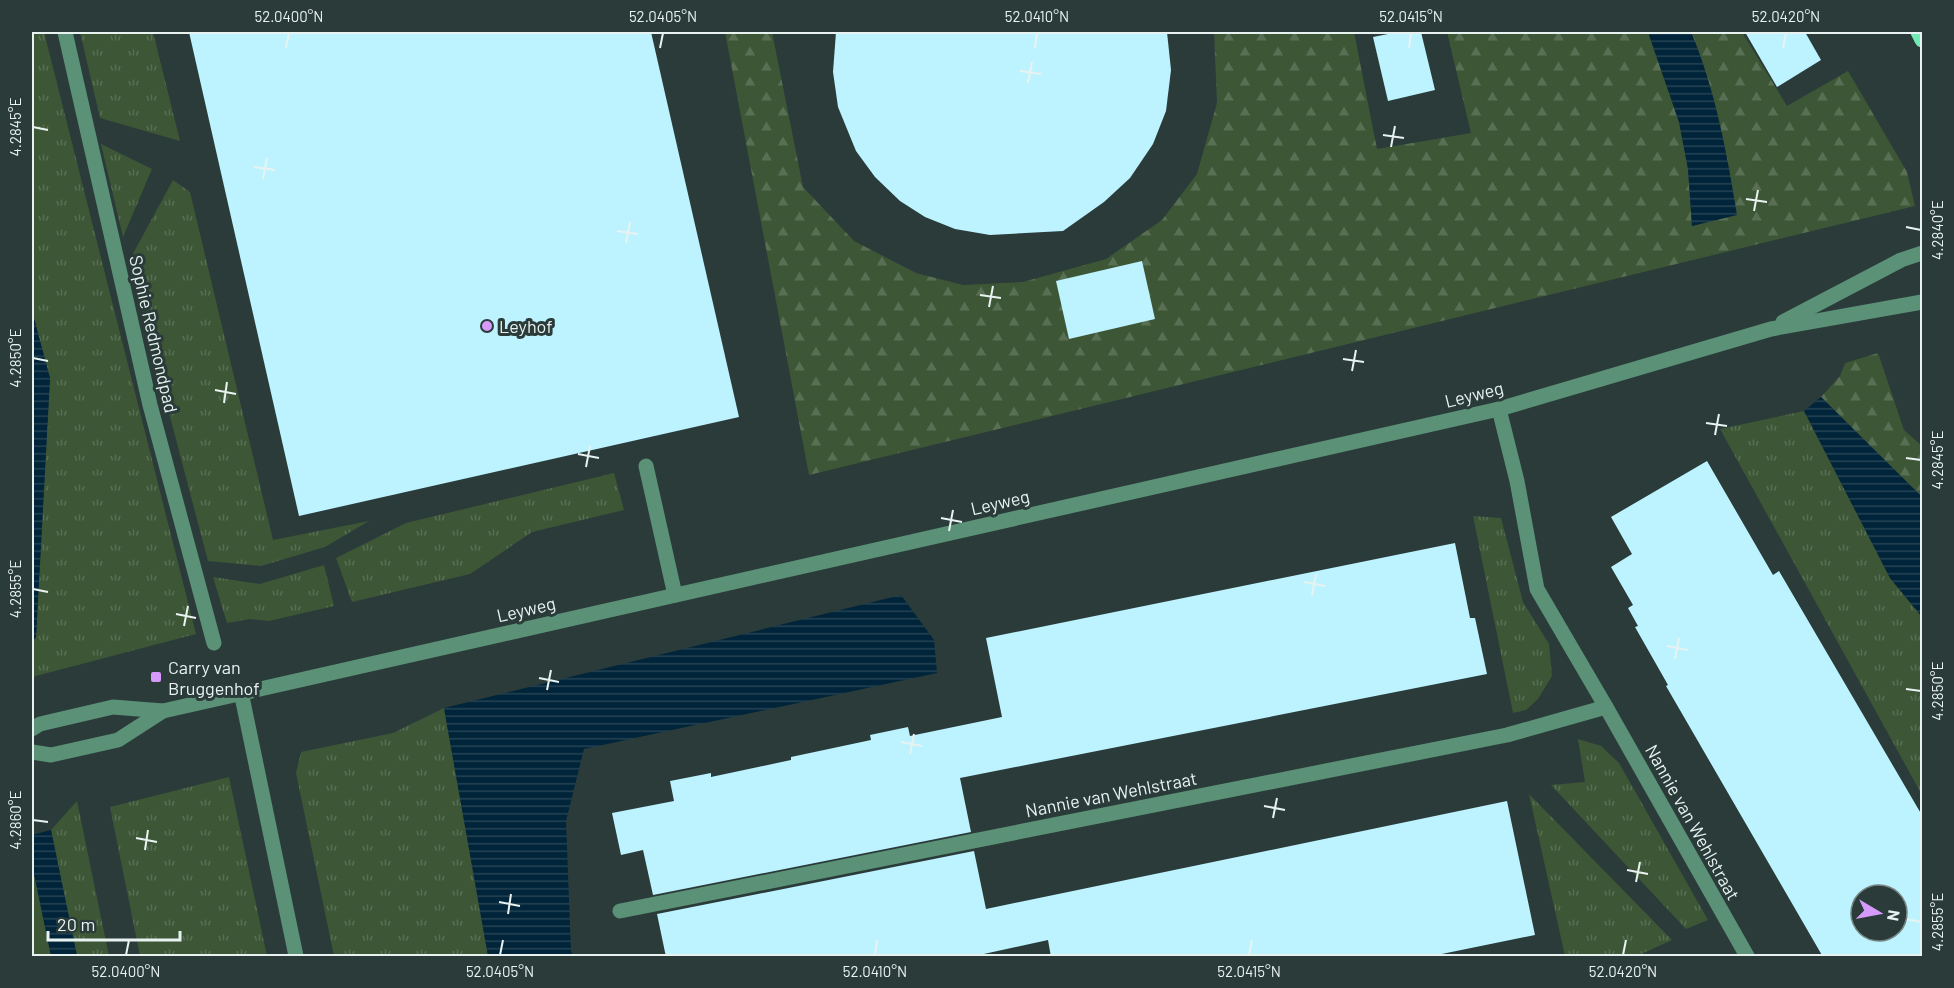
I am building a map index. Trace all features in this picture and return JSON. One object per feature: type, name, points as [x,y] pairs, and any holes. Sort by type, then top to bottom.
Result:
[{"type":"main road","points":[[1918,32],[1923,40]]},
{"type":"street","name":"Sophie Redmondpad","points":[[64,32],[150,405],[214,643]]},
{"type":"street","name":"Leyweg","points":[[1771,329],[1901,260],[1923,253]]},
{"type":"street","name":"Leyweg","points":[[32,729],[40,724],[113,708],[163,711],[1499,409],[1771,329],[1923,302]]},
{"type":"street","name":"Nannie van Wehlstraat","points":[[1499,409],[1517,481],[1537,589],[1747,957]]},
{"type":"street","points":[[646,466],[675,595]]},
{"type":"street","points":[[241,692],[296,957]]},
{"type":"street","name":"Nannie van Wehlstraat","points":[[620,911],[1507,735],[1606,707]]},
{"type":"street","name":"Leyweg","points":[[32,752],[51,755],[118,740],[163,711]]},
{"type":"green space","points":[[32,32],[44,32],[196,634],[32,677],[32,642],[36,637],[50,378],[32,311]]},
{"type":"green space","points":[[80,32],[153,32],[180,141],[100,118]]},
{"type":"green space","points":[[725,32],[772,32],[803,187],[854,241],[916,273],[963,285],[1023,282],[1106,259],[1162,220],[1197,174],[1217,103],[1214,32],[1354,32],[1377,149],[1471,133],[1447,32],[1648,32],[1679,122],[1688,169],[1692,226],[1736,214],[1719,122],[1707,76],[1691,32],[1742,32],[1787,106],[1848,71],[1907,172],[1915,206],[809,475]]},
{"type":"green space","points":[[101,144],[152,169],[123,237]]},
{"type":"green space","points":[[173,180],[190,192],[273,540],[369,521],[325,547],[261,566],[208,561],[129,261]]},
{"type":"green space","points":[[1878,353],[1904,430],[1922,446],[1922,497],[1821,397],[1840,376],[1845,363]]},
{"type":"green space","points":[[1804,411],[1890,578],[1922,617],[1922,795],[1720,429]]},
{"type":"green space","points":[[614,473],[624,510],[532,532],[470,574],[352,602],[336,558],[406,523]]},
{"type":"green space","points":[[1473,516],[1501,518],[1523,602],[1549,644],[1552,676],[1538,699],[1526,710],[1513,713]]},
{"type":"green space","points":[[324,565],[334,606],[269,621],[250,619],[227,623],[213,577],[260,584]]},
{"type":"green space","points":[[444,708],[488,956],[334,956],[296,773],[301,752],[393,733]]},
{"type":"green space","points":[[1578,739],[1601,746],[1619,763],[1708,920],[1686,929],[1551,785],[1585,782]]},
{"type":"green space","points":[[229,777],[267,956],[140,956],[110,807]]},
{"type":"green space","points":[[1529,794],[1672,940],[1637,956],[1565,956]]},
{"type":"green space","points":[[77,801],[109,956],[77,956],[51,830]]},
{"type":"green space","points":[[32,864],[51,956],[32,956]]},
{"type":"water","points":[[1648,32],[1691,32],[1713,99],[1737,215],[1692,226],[1688,169],[1679,122]]},
{"type":"water","points":[[32,311],[50,378],[36,637],[32,642]]},
{"type":"water","points":[[1821,397],[1922,497],[1922,617],[1890,578],[1804,411]]},
{"type":"water","points":[[901,595],[934,640],[937,673],[584,749],[566,821],[571,952],[574,956],[488,956],[444,708]]},
{"type":"water","points":[[51,830],[77,956],[51,956],[32,864],[32,835]]},
{"type":"building","name":"Leyhof","points":[[189,32],[651,32],[739,417],[299,516]]},
{"type":"building","points":[[836,32],[1167,32],[1171,70],[1166,111],[1153,144],[1130,178],[1104,202],[1063,231],[990,235],[955,229],[925,217],[900,201],[875,177],[856,151],[838,107],[833,72]]},
{"type":"building","points":[[1398,32],[1421,32],[1435,90],[1388,101],[1373,37]]},
{"type":"building","points":[[1745,32],[1805,32],[1821,60],[1777,87]]},
{"type":"building","points":[[1142,261],[1155,319],[1069,339],[1056,281]]},
{"type":"building","points":[[1707,461],[1773,575],[1779,571],[1923,817],[1923,957],[1823,957],[1666,686],[1668,685],[1635,627],[1638,626],[1628,608],[1633,605],[1611,567],[1632,554],[1611,517]]},
{"type":"building","points":[[1455,543],[1470,618],[1475,618],[1487,674],[960,778],[971,832],[653,895],[643,850],[621,855],[612,813],[674,801],[670,781],[711,773],[711,777],[791,760],[791,757],[871,740],[870,735],[908,727],[910,736],[1002,717],[986,638]]},
{"type":"building","points":[[1507,801],[1535,935],[1427,957],[1051,957],[1048,940],[970,957],[666,957],[657,914],[974,851],[986,909]]},
{"type":"place","name":"Leyhof","points":[[487,326]]},
{"type":"place","name":"Carry van Bruggenhof","points":[[156,677]]}]
